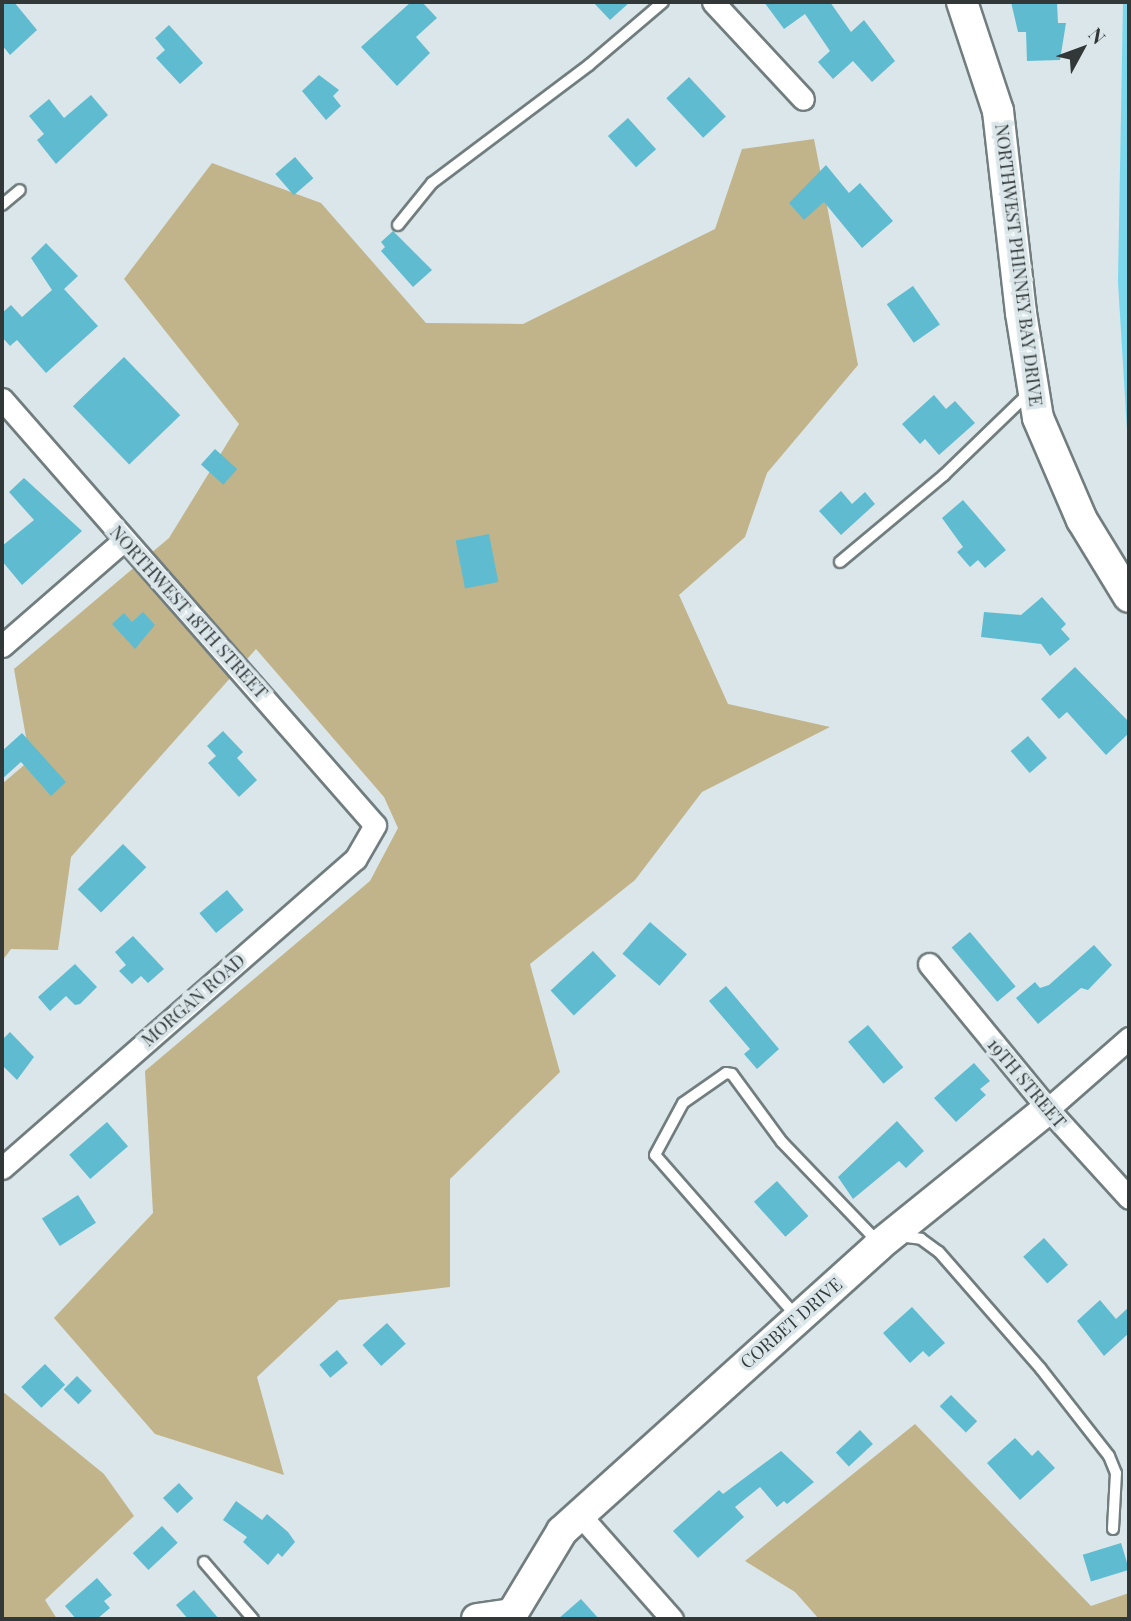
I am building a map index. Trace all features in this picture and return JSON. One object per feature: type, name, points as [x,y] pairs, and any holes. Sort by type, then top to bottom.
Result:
[{"type":"street","points":[[713,2],[803,100]]},
{"type":"street","name":"NORTHWEST PHINNEY BAY DRIVE","points":[[961,2],[998,111],[1038,418],[1082,520],[1129,597]]},
{"type":"street","name":"NORTHWEST 18TH STREET","points":[[2,399],[375,825]]},
{"type":"street","points":[[2,646],[124,540]]},
{"type":"street","name":"MORGAN ROAD","points":[[2,1168],[355,859],[375,825]]},
{"type":"street","name":"19TH STREET","points":[[929,964],[1048,1109],[1129,1198]]},
{"type":"street","name":"CORBET DRIVE","points":[[477,1619],[511,1616],[562,1531],[886,1239],[1048,1109],[1129,1038]]},
{"type":"street","points":[[580,1515],[672,1619]]},
{"type":"lane","points":[[398,225],[432,183],[589,65],[663,2]]},
{"type":"lane","points":[[2,205],[20,190]]},
{"type":"lane","points":[[840,562],[953,467],[1034,388]]},
{"type":"lane","points":[[797,1317],[654,1156],[682,1103],[726,1073],[732,1074],[782,1142],[886,1239],[920,1239],[939,1252],[1041,1369],[1109,1456],[1116,1473],[1113,1529]]},
{"type":"lane","points":[[204,1562],[253,1619]]},
{"type":"shaded area","points":[[814,139],[858,365],[767,473],[745,537],[679,595],[728,704],[830,727],[702,792],[635,880],[530,964],[560,1072],[450,1179],[450,1287],[339,1300],[257,1377],[284,1475],[155,1434],[54,1318],[153,1213],[145,1071],[370,881],[398,828],[384,797],[256,649],[71,857],[58,950],[11,949],[2,961],[2,784],[30,760],[14,669],[169,538],[239,424],[124,279],[212,163],[321,203],[426,323],[523,324],[715,229],[742,149]]},
{"type":"shaded area","points":[[2,1391],[104,1474],[134,1516],[45,1600],[57,1619],[2,1619]]},
{"type":"shaded area","points":[[915,1424],[1091,1606],[1129,1593],[1129,1619],[819,1619],[795,1592],[745,1561]]},
{"type":"water","points":[[1123,2],[1129,2],[1129,463],[1118,282]]},
{"type":"building","points":[[2,2],[14,2],[37,30],[10,55],[2,45]]},
{"type":"building","points":[[411,2],[422,2],[437,18],[416,37],[430,53],[397,86],[361,47]]},
{"type":"building","points":[[593,2],[630,2],[610,20]]},
{"type":"building","points":[[764,2],[830,2],[851,32],[864,20],[895,61],[872,82],[853,61],[833,79],[818,62],[830,51],[805,14],[784,29]]},
{"type":"building","points":[[1011,2],[1057,2],[1058,23],[1066,23],[1060,60],[1027,61],[1026,32],[1018,32]]},
{"type":"building","points":[[169,25],[203,63],[180,84],[156,58],[165,50],[155,38]]},
{"type":"building","points":[[319,75],[339,90],[333,96],[341,106],[326,120],[302,91]]},
{"type":"building","points":[[689,77],[726,116],[703,138],[666,98]]},
{"type":"building","points":[[91,95],[108,115],[56,164],[37,140],[44,134],[29,116],[49,99],[64,118]]},
{"type":"building","points":[[628,118],[656,149],[636,167],[608,136]]},
{"type":"building","points":[[295,157],[313,178],[294,195],[275,174]]},
{"type":"building","points":[[826,165],[849,193],[860,183],[893,221],[862,248],[824,202],[804,220],[789,203]]},
{"type":"building","points":[[393,231],[432,270],[413,287],[381,251],[385,247],[381,242]]},
{"type":"building","points":[[46,243],[78,276],[64,289],[98,326],[46,373],[17,340],[10,346],[2,337],[2,313],[11,305],[22,317],[52,290],[31,258]]},
{"type":"building","points":[[913,286],[940,325],[914,343],[887,304]]},
{"type":"building","points":[[124,357],[180,415],[129,465],[73,406]]},
{"type":"building","points":[[934,395],[946,409],[955,401],[975,423],[939,455],[925,439],[920,444],[902,424]]},
{"type":"building","points":[[215,449],[237,469],[223,485],[201,465]]},
{"type":"building","points":[[24,478],[82,531],[22,585],[2,561],[2,546],[34,520],[9,492]]},
{"type":"building","points":[[841,491],[852,504],[865,492],[875,504],[841,535],[819,511]]},
{"type":"building","points":[[963,500],[1006,550],[985,568],[978,560],[970,567],[957,552],[963,547],[942,518]]},
{"type":"building","points":[[489,534],[498,582],[465,589],[456,540]]},
{"type":"building","points":[[1042,597],[1066,624],[1061,629],[1070,639],[1050,656],[1041,644],[981,637],[984,612],[1021,615]]},
{"type":"building","points":[[143,612],[155,625],[135,649],[112,624],[124,613],[132,622]]},
{"type":"building","points":[[1075,667],[1129,722],[1129,733],[1106,755],[1067,712],[1059,719],[1041,699]]},
{"type":"building","points":[[223,731],[243,752],[237,758],[257,780],[239,797],[208,763],[216,756],[207,746]]},
{"type":"building","points":[[22,733],[66,782],[51,796],[21,762],[2,779],[2,751]]},
{"type":"building","points":[[1028,736],[1047,758],[1030,773],[1011,751]]},
{"type":"building","points":[[123,844],[146,867],[101,913],[78,889]]},
{"type":"building","points":[[227,890],[244,910],[216,933],[199,913]]},
{"type":"building","points":[[650,922],[687,954],[659,986],[622,954]]},
{"type":"building","points":[[970,932],[1016,986],[997,1002],[952,947]]},
{"type":"building","points":[[133,936],[164,969],[148,983],[141,976],[132,984],[119,971],[126,965],[115,952]]},
{"type":"building","points":[[1094,945],[1112,965],[1088,990],[1081,988],[1038,1024],[1016,998],[1035,982],[1040,988],[1049,985]]},
{"type":"building","points":[[593,951],[616,976],[574,1015],[551,991]]},
{"type":"building","points":[[75,964],[97,987],[80,1004],[75,1005],[66,996],[50,1011],[38,997]]},
{"type":"building","points":[[726,986],[779,1049],[757,1069],[744,1054],[750,1049],[709,1001]]},
{"type":"building","points":[[868,1025],[903,1067],[883,1084],[848,1042]]},
{"type":"building","points":[[10,1032],[34,1057],[17,1080],[2,1065],[2,1040]]},
{"type":"building","points":[[974,1063],[990,1081],[980,1089],[986,1095],[956,1122],[934,1098]]},
{"type":"building","points":[[897,1121],[924,1151],[906,1168],[899,1161],[853,1199],[838,1177]]},
{"type":"building","points":[[107,1122],[128,1146],[90,1179],[69,1155]]},
{"type":"building","points":[[777,1181],[808,1216],[785,1237],[754,1202]]},
{"type":"building","points":[[78,1195],[96,1223],[60,1246],[42,1218]]},
{"type":"building","points":[[1044,1238],[1068,1265],[1047,1283],[1023,1257]]},
{"type":"building","points":[[1100,1300],[1116,1319],[1129,1307],[1129,1333],[1104,1356],[1077,1321]]},
{"type":"building","points":[[912,1307],[945,1343],[929,1357],[923,1351],[910,1363],[883,1333]]},
{"type":"building","points":[[387,1323],[406,1344],[381,1366],[362,1345]]},
{"type":"building","points":[[337,1350],[348,1363],[330,1378],[319,1365]]},
{"type":"building","points":[[45,1364],[65,1385],[41,1408],[21,1387]]},
{"type":"building","points":[[77,1376],[92,1391],[78,1404],[64,1389]]},
{"type":"building","points":[[951,1395],[977,1421],[966,1432],[940,1406]]},
{"type":"building","points":[[860,1430],[873,1444],[849,1466],[836,1453]]},
{"type":"building","points":[[1015,1438],[1032,1456],[1038,1450],[1055,1468],[1020,1500],[987,1463]]},
{"type":"building","points":[[781,1451],[814,1482],[787,1504],[784,1501],[777,1507],[760,1487],[735,1507],[744,1517],[698,1558],[673,1531],[719,1490],[723,1494]]},
{"type":"building","points":[[179,1483],[193,1498],[177,1513],[163,1498]]},
{"type":"building","points":[[236,1501],[262,1520],[267,1514],[288,1532],[295,1542],[282,1557],[278,1553],[268,1565],[243,1542],[247,1537],[223,1520]]},
{"type":"building","points":[[162,1526],[178,1543],[148,1570],[133,1553]]},
{"type":"building","points":[[1121,1543],[1129,1570],[1091,1581],[1083,1555]]},
{"type":"building","points":[[97,1578],[112,1595],[104,1601],[110,1608],[97,1619],[76,1619],[65,1606]]},
{"type":"building","points":[[194,1590],[219,1619],[188,1619],[176,1605]]},
{"type":"building","points":[[581,1599],[599,1619],[558,1619]]}]
